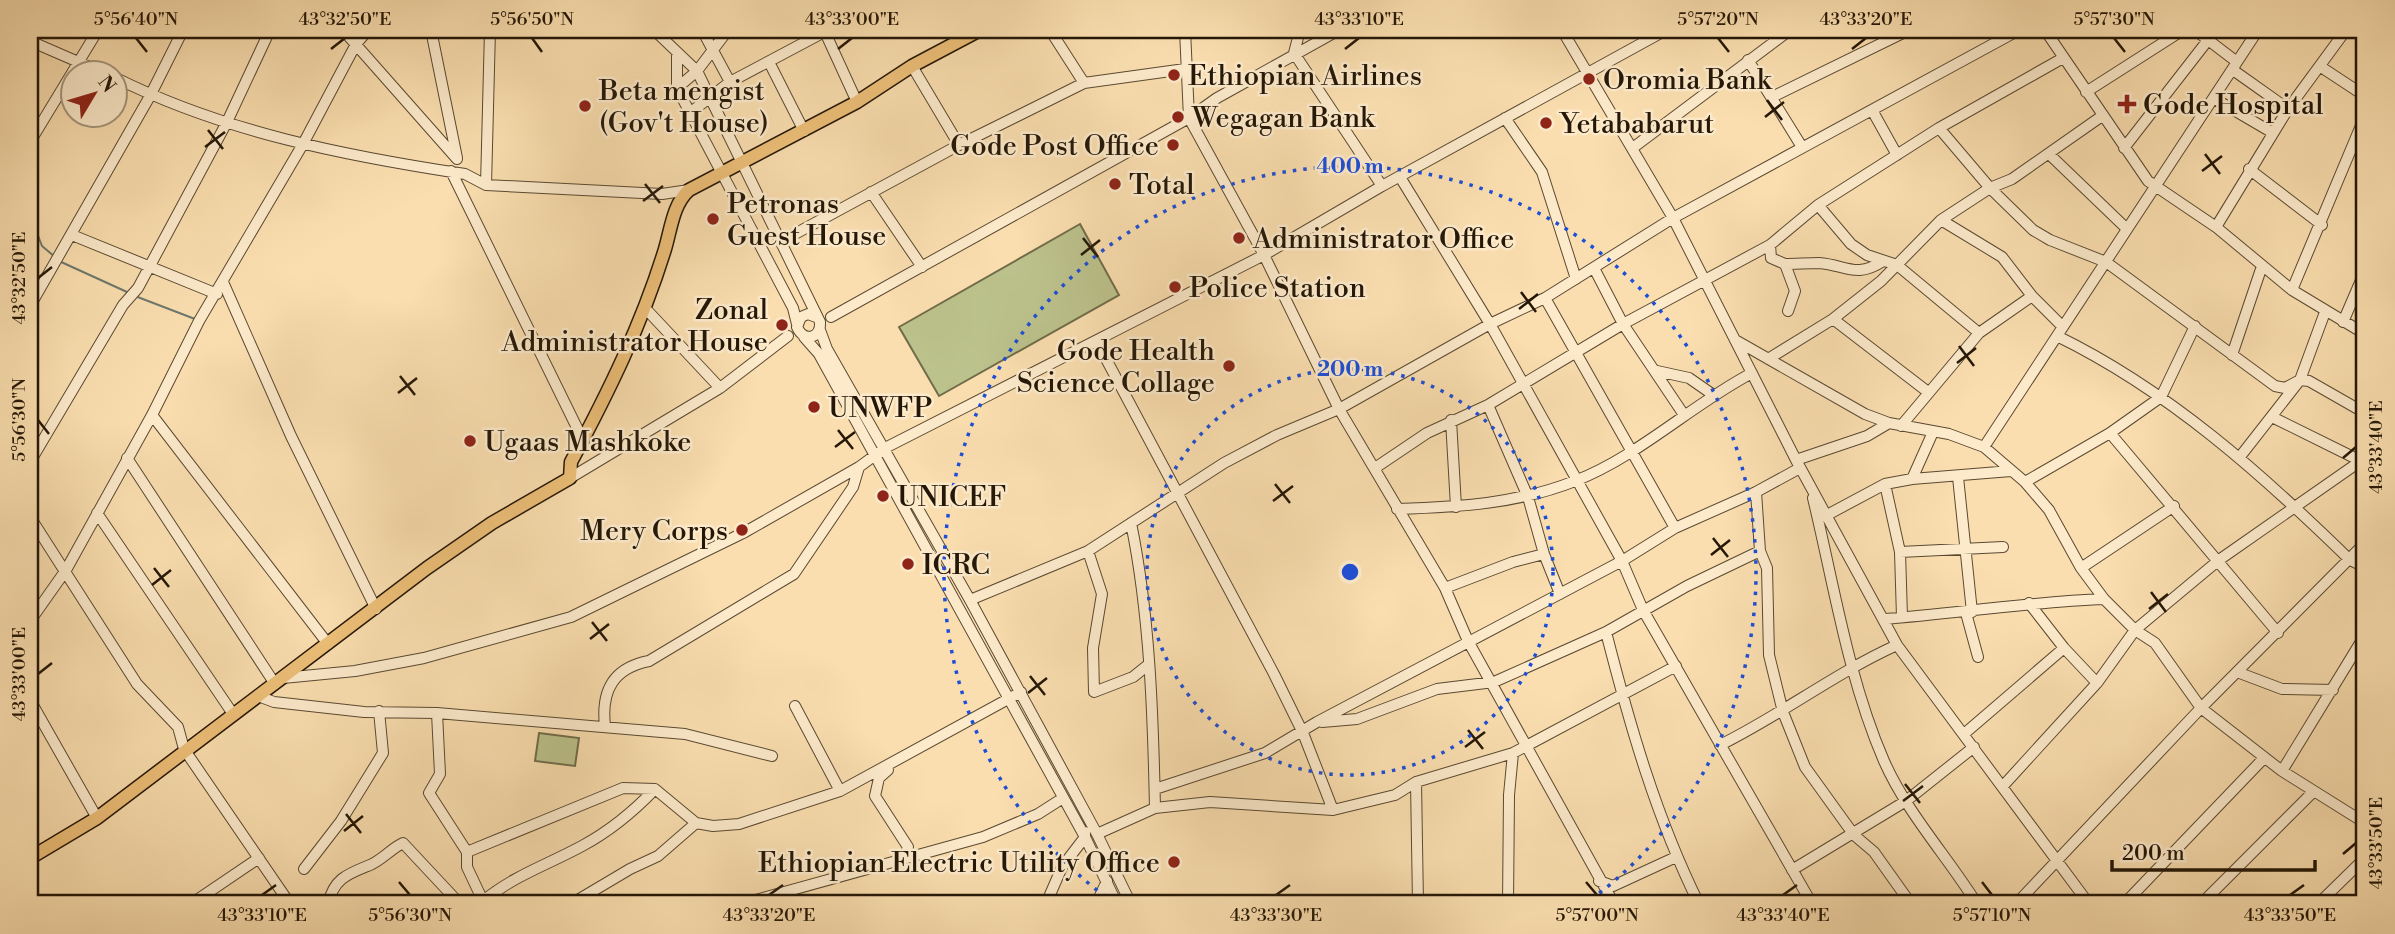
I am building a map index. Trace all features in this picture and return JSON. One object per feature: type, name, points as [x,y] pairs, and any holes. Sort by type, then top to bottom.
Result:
[{"type":"main road","points":[[30,858],[97,818],[184,749],[376,609],[426,568],[492,523],[570,478],[571,462],[620,371],[645,308],[678,202],[689,190],[858,102],[912,66],[979,30]]},
{"type":"street","points":[[82,60],[98,30]]},
{"type":"street","points":[[30,306],[150,96],[183,30]]},
{"type":"street","points":[[30,463],[122,305],[138,288],[150,267],[226,122],[270,30]]},
{"type":"street","points":[[343,30],[457,159],[465,173]]},
{"type":"street","points":[[30,621],[66,570],[356,44],[368,30]]},
{"type":"street","points":[[431,30],[457,159]]},
{"type":"street","points":[[486,185],[490,30]]},
{"type":"street","points":[[654,30],[677,56],[697,71],[818,323],[827,349],[971,600],[1132,902]]},
{"type":"street","points":[[702,30],[730,82]]},
{"type":"street","points":[[677,88],[697,71],[728,30]]},
{"type":"street","points":[[691,112],[730,82],[826,30],[858,102]]},
{"type":"street","points":[[1050,30],[1084,83]]},
{"type":"street","points":[[1185,30],[1189,118],[1264,255],[1339,409],[1396,509],[1446,588],[1468,641],[1494,682],[1599,881],[1614,904]]},
{"type":"street","points":[[1300,30],[1294,53],[1382,186]]},
{"type":"street","points":[[800,330],[812,337],[818,323],[1189,118],[1294,53],[1339,30]]},
{"type":"street","points":[[1562,30],[1634,147],[1673,218],[1798,464],[1897,645],[2089,904]]},
{"type":"street","points":[[127,458],[279,681],[424,658],[572,617],[745,532],[859,467],[885,448],[1264,255],[1382,186],[1666,30]]},
{"type":"street","points":[[1634,147],[1748,60],[1772,34],[1790,30]]},
{"type":"street","points":[[1772,97],[1909,30]]},
{"type":"street","points":[[971,600],[1088,551],[1229,460],[1277,435],[1339,409],[1490,324],[1545,298],[1595,270],[1673,218],[2019,30]]},
{"type":"street","points":[[2045,30],[2143,176],[2216,226],[2292,290],[2365,334]]},
{"type":"street","points":[[2085,92],[2183,30]]},
{"type":"street","points":[[2195,30],[2288,109]]},
{"type":"street","points":[[1984,447],[2127,229],[2157,188],[2258,30]]},
{"type":"street","points":[[2216,226],[2288,109],[2322,67],[2346,30]]},
{"type":"street","points":[[2124,148],[2207,40]]},
{"type":"street","points":[[30,41],[78,60]]},
{"type":"street","points":[[677,56],[677,88],[793,308],[800,330],[819,354],[873,455],[947,583],[1085,837],[1116,904]]},
{"type":"street","points":[[1375,468],[1451,420],[1488,405],[1521,382],[1623,324],[1770,245],[1818,205],[1939,128],[2063,58]]},
{"type":"street","points":[[1748,60],[1802,148]]},
{"type":"street","points":[[769,62],[804,131]]},
{"type":"street","points":[[912,66],[959,145]]},
{"type":"street","points":[[2322,67],[2365,96]]},
{"type":"street","points":[[780,242],[959,145],[1084,83],[1185,69]]},
{"type":"street","points":[[130,85],[150,96],[226,122],[303,144],[465,173],[486,185],[662,194],[689,190]]},
{"type":"street","points":[[30,142],[60,94]]},
{"type":"street","points":[[2215,99],[2273,133]]},
{"type":"street","points":[[1872,110],[1897,155]]},
{"type":"street","points":[[1768,359],[1833,319],[1881,282],[1941,220],[1990,188],[2012,179],[2050,155],[2102,116]]},
{"type":"street","points":[[2292,290],[2322,225],[2365,116]]},
{"type":"street","points":[[1505,118],[1542,172],[1577,279]]},
{"type":"street","points":[[1939,128],[1990,188],[2033,230],[2050,240],[2105,262],[2281,388],[2300,380],[2316,384],[2365,413]]},
{"type":"street","points":[[2050,155],[2127,229]]},
{"type":"street","points":[[2249,169],[2322,225]]},
{"type":"street","points":[[451,172],[583,440]]},
{"type":"street","points":[[1400,177],[1490,324],[1622,561],[1643,610],[1812,904]]},
{"type":"street","points":[[871,192],[922,267]]},
{"type":"street","points":[[1818,205],[1851,244],[1867,255],[1897,265],[1979,333]]},
{"type":"street","points":[[1941,220],[2003,257],[2060,331],[2161,397],[2295,506],[2350,560],[2365,567]]},
{"type":"street","points":[[72,235],[217,294]]},
{"type":"street","points":[[1770,245],[1771,258],[1785,264],[1821,263],[1853,271],[1870,270],[1883,261]]},
{"type":"street","points":[[1785,264],[1796,291],[1788,311]]},
{"type":"street","points":[[2232,355],[2262,266]]},
{"type":"street","points":[[1595,270],[1623,324],[1684,415]]},
{"type":"street","points":[[2343,323],[2365,271]]},
{"type":"street","points":[[223,282],[291,436],[376,609]]},
{"type":"street","points":[[1901,426],[1979,333],[2032,296]]},
{"type":"street","points":[[1545,298],[1675,528]]},
{"type":"street","points":[[645,308],[720,388]]},
{"type":"street","points":[[2239,458],[2300,380],[2325,312]]},
{"type":"street","points":[[570,478],[720,388],[800,330],[804,315],[818,323]]},
{"type":"street","points":[[1833,319],[1928,392]]},
{"type":"street","points":[[2025,482],[2110,432],[2161,397],[2194,326]]},
{"type":"street","points":[[1734,339],[1865,414],[1889,424],[1971,441],[1984,447],[2025,482],[2049,510],[2081,568],[2104,599],[2135,630],[2159,647],[2201,708],[2282,771],[2365,823]]},
{"type":"street","points":[[1097,342],[1180,494],[1303,733],[1333,810]]},
{"type":"street","points":[[1657,371],[1689,378],[1712,394]]},
{"type":"street","points":[[1396,509],[1456,507],[1528,497],[1577,481],[1632,450],[1712,394],[1752,373]]},
{"type":"street","points":[[1488,405],[1528,497],[1544,554],[1560,594]]},
{"type":"street","points":[[152,415],[328,645]]},
{"type":"street","points":[[2272,416],[2363,460]]},
{"type":"street","points":[[1451,420],[1456,507]]},
{"type":"street","points":[[1155,789],[1265,754],[1317,722],[1622,561],[1675,528],[1756,492],[1798,464],[1867,436],[1889,424]]},
{"type":"street","points":[[1912,479],[1933,432]]},
{"type":"street","points":[[2110,432],[2278,633]]},
{"type":"street","points":[[2003,786],[2097,682],[2135,630],[2219,560],[2363,460]]},
{"type":"street","points":[[605,726],[603,705],[606,692],[626,668],[649,661],[794,574],[853,487],[859,467]]},
{"type":"street","points":[[1826,515],[1885,484],[1912,479],[2011,471]]},
{"type":"street","points":[[1958,477],[1969,612],[1978,657]]},
{"type":"street","points":[[1809,482],[1853,664],[1885,761],[1906,801],[1977,904]]},
{"type":"street","points":[[1885,484],[1899,552],[1902,617]]},
{"type":"street","points":[[1756,492],[1760,551],[1767,568],[1769,655],[1783,712],[1805,768],[1854,835],[1874,852],[1911,904]]},
{"type":"street","points":[[899,501],[911,494]]},
{"type":"street","points":[[2081,568],[2174,506]]},
{"type":"street","points":[[97,513],[233,714]]},
{"type":"street","points":[[30,517],[137,684],[178,727],[184,749],[290,904]]},
{"type":"street","points":[[1131,523],[1141,573],[1155,808]]},
{"type":"street","points":[[2015,904],[2057,863],[2201,708],[2365,543]]},
{"type":"street","points":[[1899,552],[2003,547]]},
{"type":"street","points":[[1088,551],[1102,594],[1093,648],[1094,692],[1133,677],[1148,665]]},
{"type":"street","points":[[1317,722],[1357,719],[1437,689],[1494,682],[1606,632],[1643,610],[1760,551]]},
{"type":"street","points":[[1446,588],[1513,562],[1544,554]]},
{"type":"street","points":[[947,583],[958,578]]},
{"type":"street","points":[[1885,619],[1969,612],[2029,603],[2104,599]]},
{"type":"street","points":[[2029,603],[2064,648],[2097,682]]},
{"type":"street","points":[[1606,632],[1622,696],[1654,799],[1676,858],[1699,904]]},
{"type":"street","points":[[2282,771],[2365,635]]},
{"type":"street","points":[[1720,745],[1783,712],[1853,664],[1897,645]]},
{"type":"street","points":[[1964,734],[2064,648]]},
{"type":"street","points":[[1097,835],[1155,808],[1210,802],[1333,810],[1395,795],[1416,782],[1527,747],[1676,666]]},
{"type":"street","points":[[2237,672],[2282,689],[2333,690]]},
{"type":"street","points":[[467,852],[600,795],[623,788],[655,789],[696,823],[713,827],[739,824],[840,791],[900,761],[1021,692]]},
{"type":"street","points":[[258,696],[274,702],[685,734],[772,756]]},
{"type":"street","points":[[30,700],[97,818]]},
{"type":"street","points":[[795,706],[840,791]]},
{"type":"street","points":[[304,869],[341,821],[383,753],[379,711]]},
{"type":"street","points":[[437,713],[440,774],[429,793],[467,852],[467,867],[482,903],[509,880],[584,845],[626,818],[655,789]]},
{"type":"street","points":[[1037,750],[1048,744]]},
{"type":"street","points":[[1792,870],[1854,835],[1906,801],[1974,747]]},
{"type":"street","points":[[1508,904],[1509,795],[1513,753]]},
{"type":"street","points":[[2124,904],[2264,758]]},
{"type":"street","points":[[900,761],[879,778],[875,789],[881,806],[908,847],[904,859]]},
{"type":"street","points":[[1416,782],[1418,904]]},
{"type":"street","points":[[2201,904],[2313,792]]},
{"type":"street","points":[[741,904],[983,837],[1038,814],[1063,798]]},
{"type":"street","points":[[1046,904],[1062,867],[1085,837],[1086,815]]},
{"type":"street","points":[[571,904],[630,869],[658,856],[696,823]]},
{"type":"street","points":[[328,904],[331,889],[344,875],[372,864],[403,842],[460,904]]},
{"type":"street","points":[[191,904],[259,858]]},
{"type":"street","points":[[1599,881],[1613,886],[1676,858]]},
{"type":"street","points":[[2318,904],[2365,858]]},
{"type":"street","points":[[1096,904],[1107,881]]},
{"type":"green space","points":[[1080,224],[1119,295],[939,396],[899,327]]},
{"type":"green space","points":[[539,733],[579,738],[575,766],[535,761]]},
{"type":"waterway","points":[[30,215],[42,246],[55,257]]},
{"type":"waterway","points":[[59,261],[127,292]]},
{"type":"waterway","points":[[135,296],[195,319]]},
{"type":"place","name":"Ethiopian Airlines","points":[[1174,75]]},
{"type":"place","name":"Oromia Bank","points":[[1589,79]]},
{"type":"place","name":"Gode Hospital","points":[[2127,104]]},
{"type":"place","name":"Beta mengist (Gov't House)","points":[[585,106]]},
{"type":"place","name":"Wegagan Bank","points":[[1178,117]]},
{"type":"place","name":"Yetababarut","points":[[1546,123]]},
{"type":"place","name":"Gode Post Office","points":[[1173,145]]},
{"type":"place","name":"Total","points":[[1115,184]]},
{"type":"place","name":"Petronas Guest House","points":[[713,219]]},
{"type":"place","name":"Administrator Office","points":[[1239,238]]},
{"type":"place","name":"Police Station","points":[[1175,287]]},
{"type":"place","name":"Zonal Administrator House","points":[[782,325]]},
{"type":"place","name":"Gode Health Science Collage","points":[[1229,366]]},
{"type":"place","name":"UNWFP","points":[[814,407]]},
{"type":"place","name":"Ugaas Mashkoke","points":[[470,441]]},
{"type":"place","name":"UNICEF","points":[[883,496]]},
{"type":"place","name":"Mery Corps","points":[[742,530]]},
{"type":"place","name":"ICRC","points":[[908,564]]},
{"type":"place","name":"Ethiopian Electric Utility Office","points":[[1174,862]]}]
